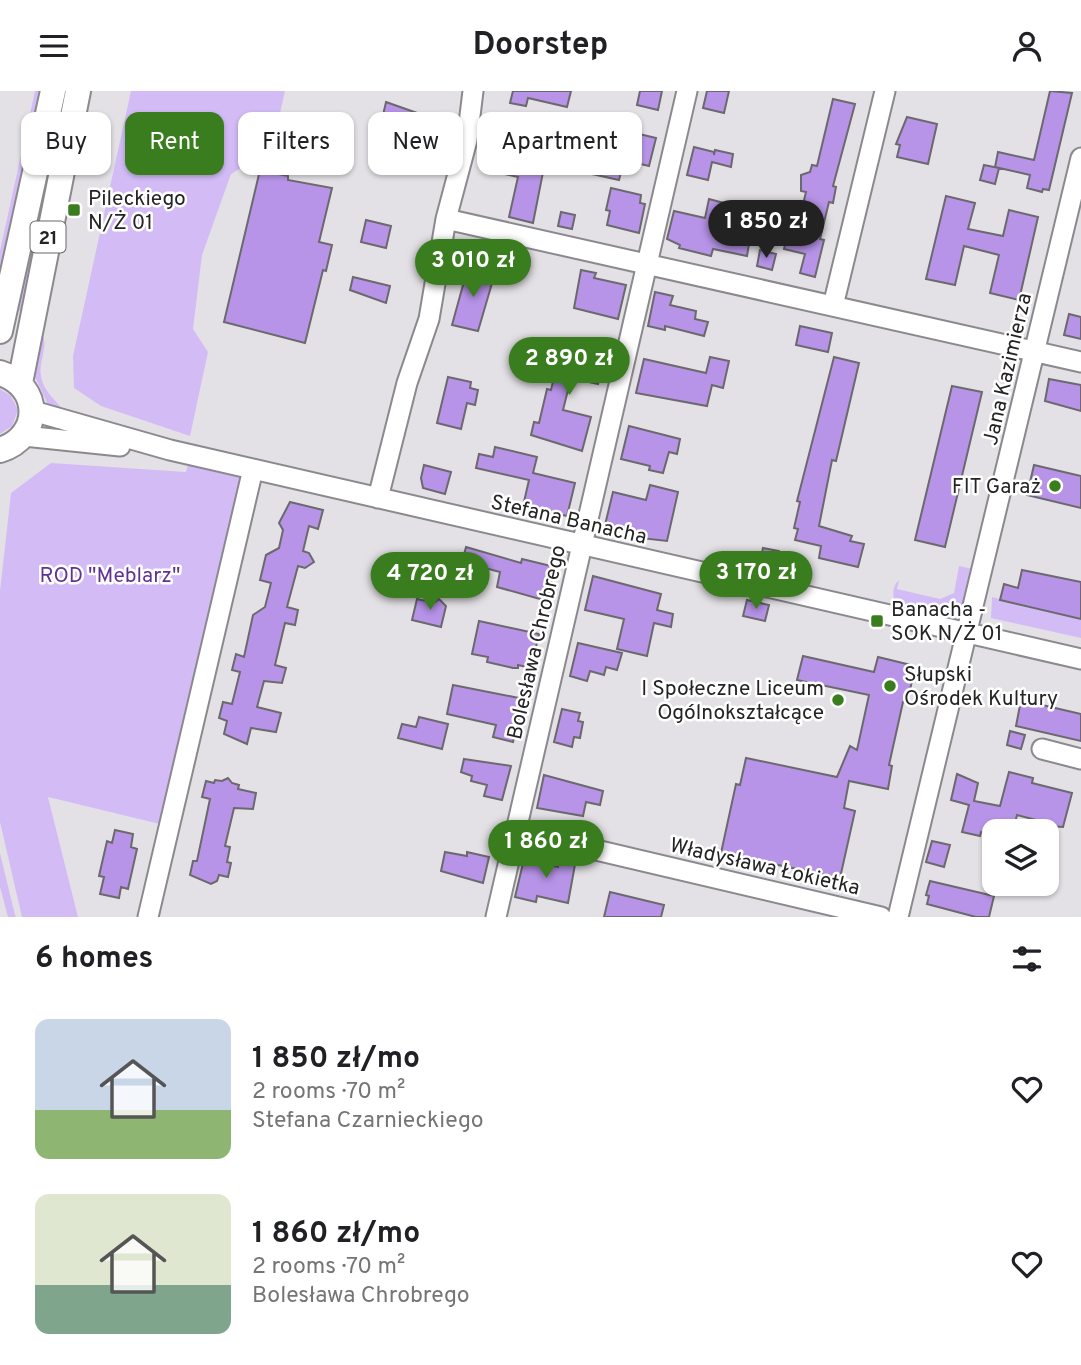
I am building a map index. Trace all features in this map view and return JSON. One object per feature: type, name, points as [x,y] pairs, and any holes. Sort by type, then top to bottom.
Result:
[{"type":"main road","name":"21","points":[[0,331],[52,91]]},
{"type":"main road","name":"21","points":[[33,411],[30,395],[10,378],[78,91]]},
{"type":"main road","points":[[0,451],[14,445],[24,436],[33,411]]},
{"type":"street","points":[[377,498],[407,383],[429,319],[446,219],[467,141],[473,91]]},
{"type":"street","name":"Bolesława Chrobrego","points":[[496,917],[687,91]]},
{"type":"street","points":[[833,306],[885,91]]},
{"type":"street","name":"Jana Kazimierza","points":[[898,917],[1081,158]]},
{"type":"street","points":[[446,219],[1081,362]]},
{"type":"street","name":"Stefana Banacha","points":[[33,411],[170,450],[1081,659]]},
{"type":"street","name":"Stefana Banacha","points":[[24,436],[170,450]]},
{"type":"street","points":[[148,917],[253,469]]},
{"type":"street","points":[[1042,749],[1081,759]]},
{"type":"street","name":"Władysława Łokietka","points":[[515,831],[881,917]]},
{"type":"green space","points":[[35,91],[43,91],[38,112],[30,112]]},
{"type":"green space","points":[[61,91],[68,91],[64,112],[56,112]]},
{"type":"green space","points":[[131,91],[285,91],[280,112],[238,112],[238,170],[231,174],[202,255],[193,329],[208,352],[190,436],[101,406],[74,388],[73,356],[125,118],[125,175],[224,175],[224,112],[126,112]]},
{"type":"green space","points":[[21,155],[21,175],[25,175],[0,291],[0,251]]},
{"type":"green space","points":[[43,175],[50,175],[21,311],[14,310]]},
{"type":"green space","points":[[41,332],[44,342],[42,381],[67,414],[50,409],[34,375]]},
{"type":"green space","points":[[0,389],[11,396],[18,410],[12,426],[0,434]]},
{"type":"green space","name":"ROD \"Meblarz\"","points":[[51,463],[186,472],[188,465],[243,478],[160,824],[48,797],[78,917],[22,917],[0,822],[0,591],[11,493]]},
{"type":"green space","points":[[959,566],[973,569],[961,616],[956,619],[901,608],[895,602],[893,590],[899,580],[897,589],[940,599],[954,593]]},
{"type":"green space","points":[[992,597],[1081,619],[1081,638],[991,618]]},
{"type":"green space","points":[[0,853],[16,917],[8,917],[0,887]]},
{"type":"building","points":[[513,91],[571,91],[567,107],[528,98],[526,106],[510,103]]},
{"type":"building","points":[[640,91],[662,91],[658,110],[637,105]]},
{"type":"building","points":[[707,91],[729,91],[724,113],[703,108]]},
{"type":"building","points":[[1050,91],[1072,93],[1049,190],[1043,189],[1042,192],[1027,188],[1030,175],[995,167],[998,152],[1034,160]]},
{"type":"building","points":[[833,99],[855,104],[833,186],[836,187],[833,203],[829,202],[820,239],[824,240],[815,277],[800,273],[805,254],[784,249],[787,237],[796,233],[806,192],[801,191],[801,175],[810,172],[812,165],[817,166]]},
{"type":"building","points":[[386,102],[414,112],[384,112]]},
{"type":"building","points":[[907,117],[937,124],[928,164],[897,157],[900,145],[896,144]]},
{"type":"building","points":[[642,135],[656,138],[649,166],[642,164]]},
{"type":"building","points":[[694,147],[714,152],[714,155],[715,150],[733,154],[731,167],[712,162],[708,180],[687,175]]},
{"type":"building","points":[[984,165],[999,168],[995,184],[980,180]]},
{"type":"building","points":[[259,175],[283,175],[288,176],[288,180],[332,188],[319,242],[332,245],[305,343],[224,322]]},
{"type":"building","points":[[509,175],[542,175],[533,223],[509,217],[518,177]]},
{"type":"building","points":[[596,175],[620,175],[619,180]]},
{"type":"building","points":[[611,188],[641,195],[640,203],[645,204],[639,233],[607,225],[610,211],[606,210]]},
{"type":"building","points":[[946,196],[975,203],[968,229],[1003,236],[1009,210],[1038,217],[1019,300],[990,293],[999,255],[964,246],[955,285],[926,279]]},
{"type":"building","points":[[709,199],[724,203],[717,237],[749,244],[747,256],[713,249],[711,256],[679,248],[680,245],[667,239],[674,211],[705,218]]},
{"type":"building","points":[[561,212],[575,215],[572,229],[558,226]]},
{"type":"building","points":[[366,220],[391,226],[386,248],[361,242]]},
{"type":"building","points":[[760,250],[776,254],[772,270],[757,266]]},
{"type":"building","points":[[468,267],[495,273],[478,331],[452,325]]},
{"type":"building","points":[[581,270],[596,273],[594,278],[626,285],[618,319],[574,308]]},
{"type":"building","points":[[353,277],[390,286],[386,303],[350,290]]},
{"type":"building","points":[[655,292],[673,296],[670,305],[696,311],[695,319],[708,322],[704,336],[665,326],[665,330],[648,326]]},
{"type":"building","points":[[1069,314],[1081,317],[1081,339],[1064,335]]},
{"type":"building","points":[[800,326],[832,333],[828,352],[796,345]]},
{"type":"building","points":[[562,343],[606,350],[598,384],[571,378],[563,410],[591,417],[582,451],[531,435],[534,422],[539,423],[547,389],[551,390]]},
{"type":"building","points":[[710,357],[729,361],[723,388],[712,385],[707,406],[636,393],[644,359],[706,373]]},
{"type":"building","points":[[834,357],[859,363],[836,461],[832,460],[819,526],[852,536],[850,541],[864,544],[858,567],[819,558],[821,546],[795,540],[798,529],[794,528],[800,502],[797,501]]},
{"type":"building","points":[[448,377],[471,382],[470,388],[478,390],[475,405],[467,403],[461,429],[437,423]]},
{"type":"building","points":[[1049,379],[1081,385],[1081,411],[1045,401]]},
{"type":"building","points":[[952,386],[982,392],[945,547],[915,540]]},
{"type":"building","points":[[629,426],[680,439],[677,454],[669,452],[663,473],[649,470],[650,466],[621,459]]},
{"type":"building","points":[[495,447],[537,457],[533,473],[575,483],[567,516],[523,506],[529,480],[476,468],[479,454],[493,457]]},
{"type":"building","points":[[424,465],[451,472],[445,494],[423,488],[421,478]]},
{"type":"building","name":"FIT Garaż","points":[[1034,465],[1081,476],[1081,508],[1027,495]]},
{"type":"building","points":[[650,485],[678,492],[667,541],[640,538],[641,533],[605,525],[613,492],[646,500]]},
{"type":"building","points":[[290,502],[323,510],[318,529],[309,526],[303,551],[309,553],[314,562],[305,568],[298,566],[287,607],[298,610],[295,625],[285,623],[275,665],[286,668],[282,683],[264,681],[257,707],[281,713],[276,732],[251,728],[247,744],[224,734],[227,721],[219,718],[223,702],[232,704],[240,672],[232,670],[236,654],[244,657],[253,615],[265,607],[271,583],[260,580],[266,555],[279,548],[283,530],[279,523]]},
{"type":"building","points":[[466,547],[521,563],[522,559],[555,567],[547,601],[497,587],[500,572],[462,562]]},
{"type":"building","points":[[763,548],[779,551],[774,576],[758,572]]},
{"type":"building","points":[[1022,570],[1081,582],[1081,619],[1000,600],[1004,584],[1018,588]]},
{"type":"building","points":[[593,576],[661,594],[657,610],[673,614],[671,627],[654,623],[647,656],[617,649],[624,619],[585,610]]},
{"type":"building","points":[[417,599],[434,603],[439,599],[446,606],[441,627],[412,620]]},
{"type":"building","points":[[747,600],[769,605],[765,621],[743,616]]},
{"type":"building","points":[[479,621],[539,634],[531,668],[518,665],[518,668],[513,668],[487,662],[488,657],[472,654]]},
{"type":"building","points":[[578,643],[622,653],[617,670],[606,667],[604,675],[590,671],[587,681],[570,676]]},
{"type":"building","points":[[803,656],[874,672],[878,657],[911,665],[908,680],[912,681],[907,703],[903,702],[889,765],[892,766],[888,789],[849,781],[844,808],[855,811],[840,878],[721,853],[736,784],[740,785],[746,758],[837,777],[850,746],[857,750],[869,695],[797,680]]},
{"type":"building","points":[[453,685],[524,699],[513,742],[493,737],[496,725],[447,714]]},
{"type":"building","points":[[1021,700],[1081,714],[1081,741],[1016,726]]},
{"type":"building","points":[[562,709],[580,713],[578,721],[583,722],[580,738],[574,737],[572,747],[554,742]]},
{"type":"building","points":[[419,717],[448,724],[442,749],[398,738],[402,724],[416,727]]},
{"type":"building","points":[[1010,731],[1025,735],[1021,749],[1007,745]]},
{"type":"building","points":[[464,759],[511,766],[502,800],[484,796],[487,785],[471,781],[472,776],[461,772]]},
{"type":"building","points":[[1009,772],[1033,778],[1032,783],[1072,793],[1063,827],[1059,827],[1059,819],[1032,819],[1017,815],[1016,819],[982,819],[980,836],[962,832],[969,805],[951,800],[957,774],[978,783],[974,801],[1000,806]]},
{"type":"building","points":[[544,775],[603,791],[600,805],[586,802],[583,816],[537,808]]},
{"type":"building","points":[[228,778],[239,785],[238,789],[256,793],[253,809],[234,808],[225,846],[230,847],[228,877],[219,875],[217,881],[211,884],[190,875],[193,861],[197,861],[210,799],[202,797],[206,781],[214,783],[215,780]]},
{"type":"building","points":[[115,830],[133,834],[131,847],[137,849],[128,889],[121,887],[119,898],[100,894],[104,877],[99,876],[107,841],[112,843]]},
{"type":"building","points":[[932,841],[950,845],[944,867],[926,862]]},
{"type":"building","points":[[445,852],[467,856],[467,852],[489,857],[483,883],[441,871]]},
{"type":"building","points":[[560,855],[576,859],[568,903],[537,896],[536,902],[515,897],[524,859],[558,867]]},
{"type":"building","points":[[930,881],[982,893],[982,896],[994,896],[989,917],[976,917],[927,904],[929,896],[926,895]]},
{"type":"building","points":[[610,892],[664,905],[661,917],[604,917]]},
{"type":"place","name":"Pileckiego N/Ż 01","points":[[74,210]]},
{"type":"place","name":"FIT Garaż","points":[[1055,486]]},
{"type":"place","name":"Banacha - SOK N/Ż 01","points":[[877,621]]},
{"type":"place","name":"Słupski Ośrodek Kultury","points":[[890,686]]},
{"type":"place","name":"I Społeczne Liceum Ogólnokształcące","points":[[838,700]]}]
